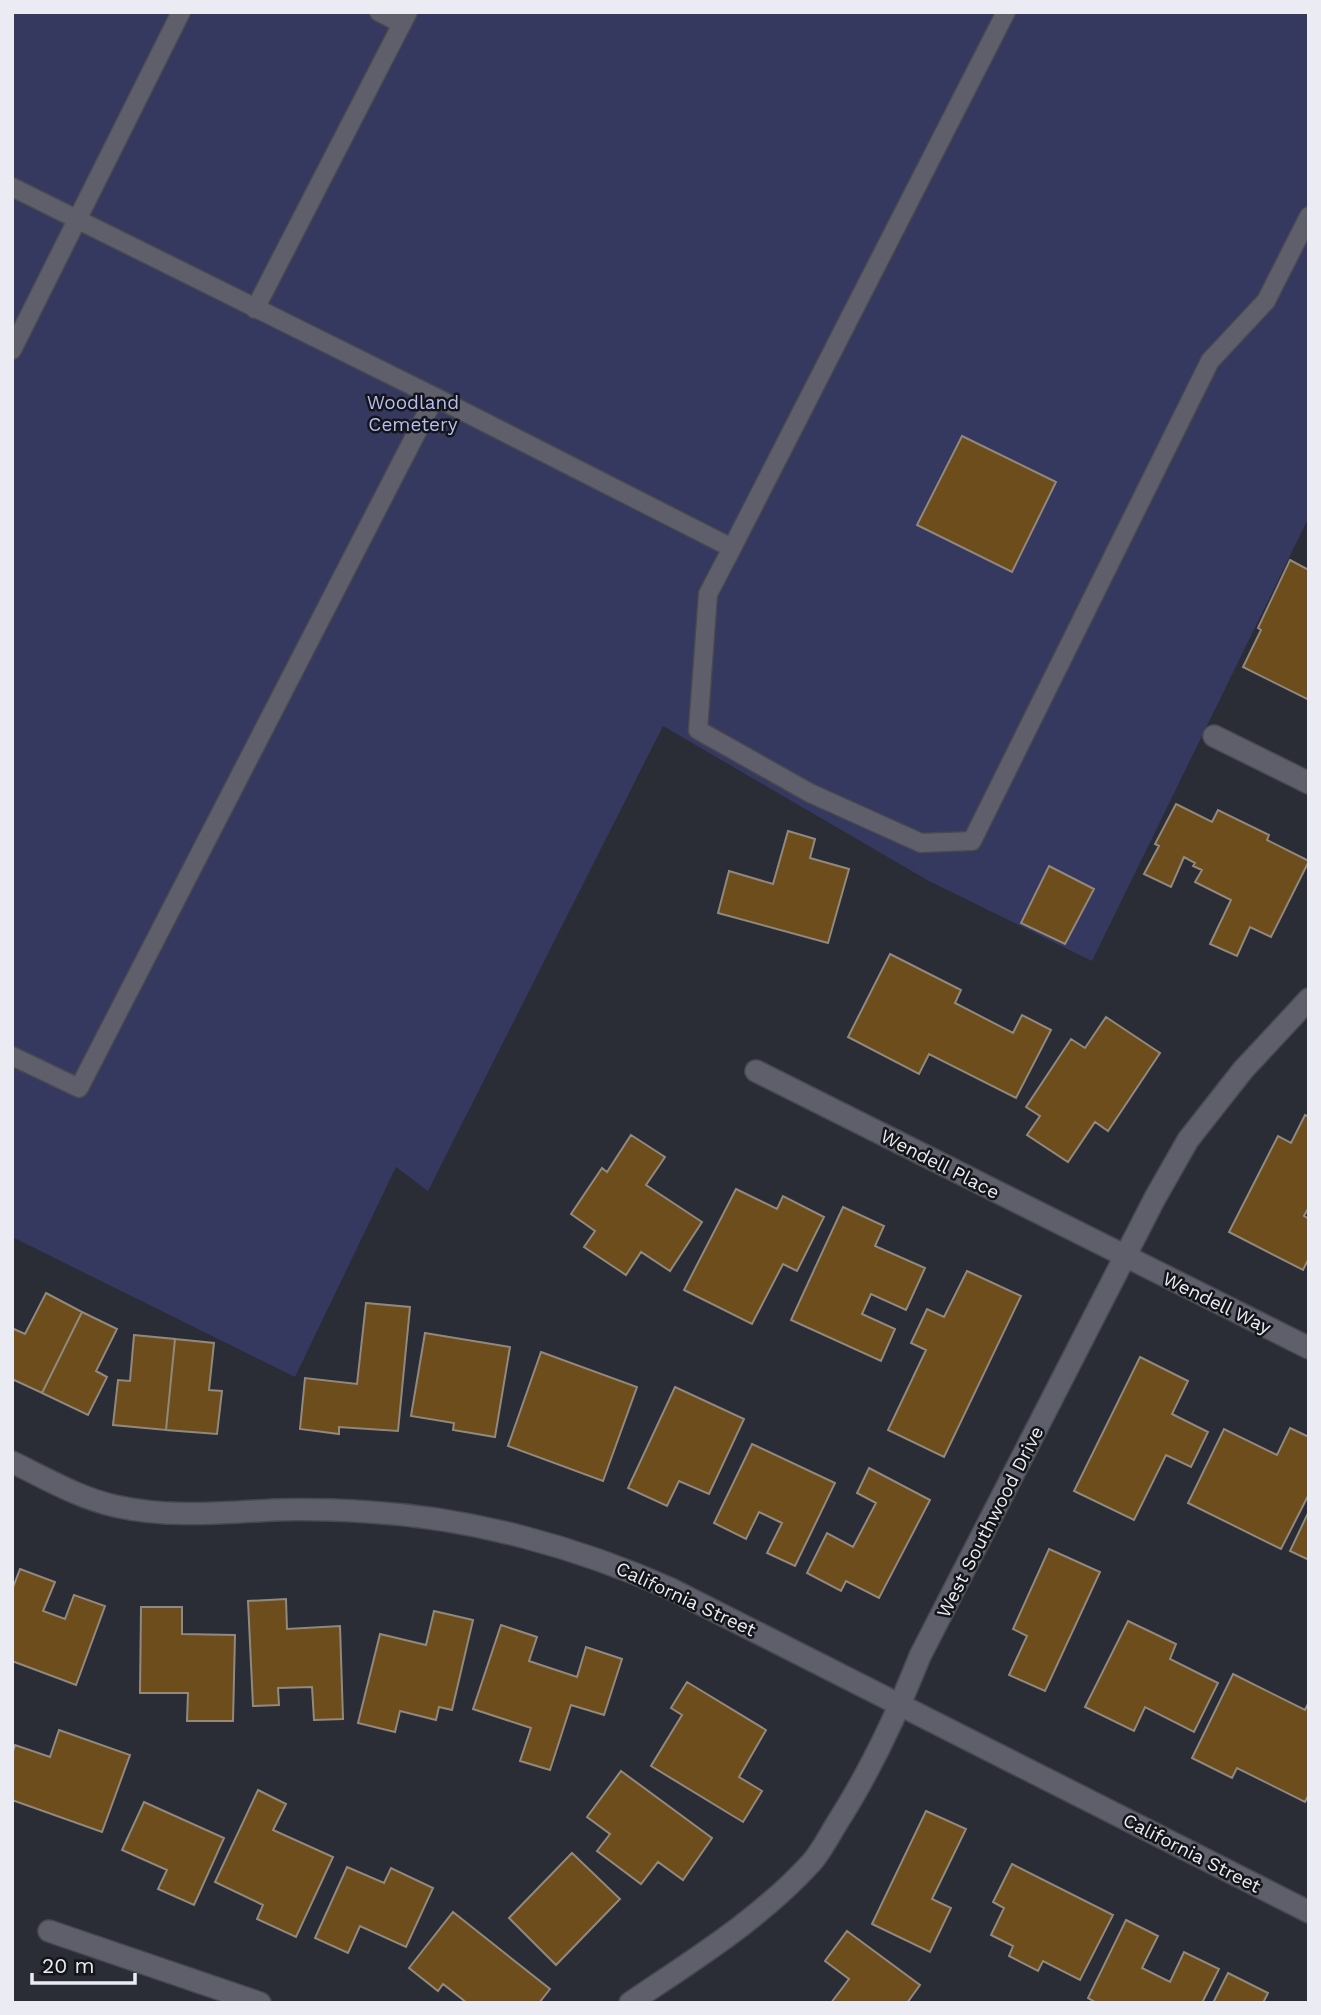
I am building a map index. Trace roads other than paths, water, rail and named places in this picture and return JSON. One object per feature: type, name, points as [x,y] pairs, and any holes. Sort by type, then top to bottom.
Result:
[{"type":"street","points":[[1214,736],[1309,783]]},
{"type":"street","name":"West Southwood Drive","points":[[630,2003],[765,1908],[813,1861],[857,1792],[901,1705],[920,1656],[1155,1198],[1188,1140],[1243,1070],[1309,999]]},
{"type":"street","name":"Wendell Place","points":[[756,1071],[1125,1258]]},
{"type":"street","name":"Wendell Way","points":[[1125,1258],[1309,1348]]},
{"type":"street","name":"California Street","points":[[12,1462],[83,1495],[114,1506],[183,1514],[277,1510],[372,1512],[463,1524],[523,1538],[626,1569],[671,1589],[1309,1912]]},
{"type":"street","points":[[49,1931],[260,2003]]},
{"type":"lane","points":[[12,350],[181,12]]},
{"type":"lane","points":[[255,309],[405,18],[379,12]]},
{"type":"lane","points":[[1006,12],[708,594],[698,730],[810,793],[921,843],[972,841],[1210,361],[1266,301],[1309,216]]},
{"type":"lane","points":[[12,187],[732,548]]},
{"type":"lane","points":[[12,1056],[79,1088],[435,397]]},
{"type":"park label","name":"Woodland Cemetery","points":[[413,413]]}]
